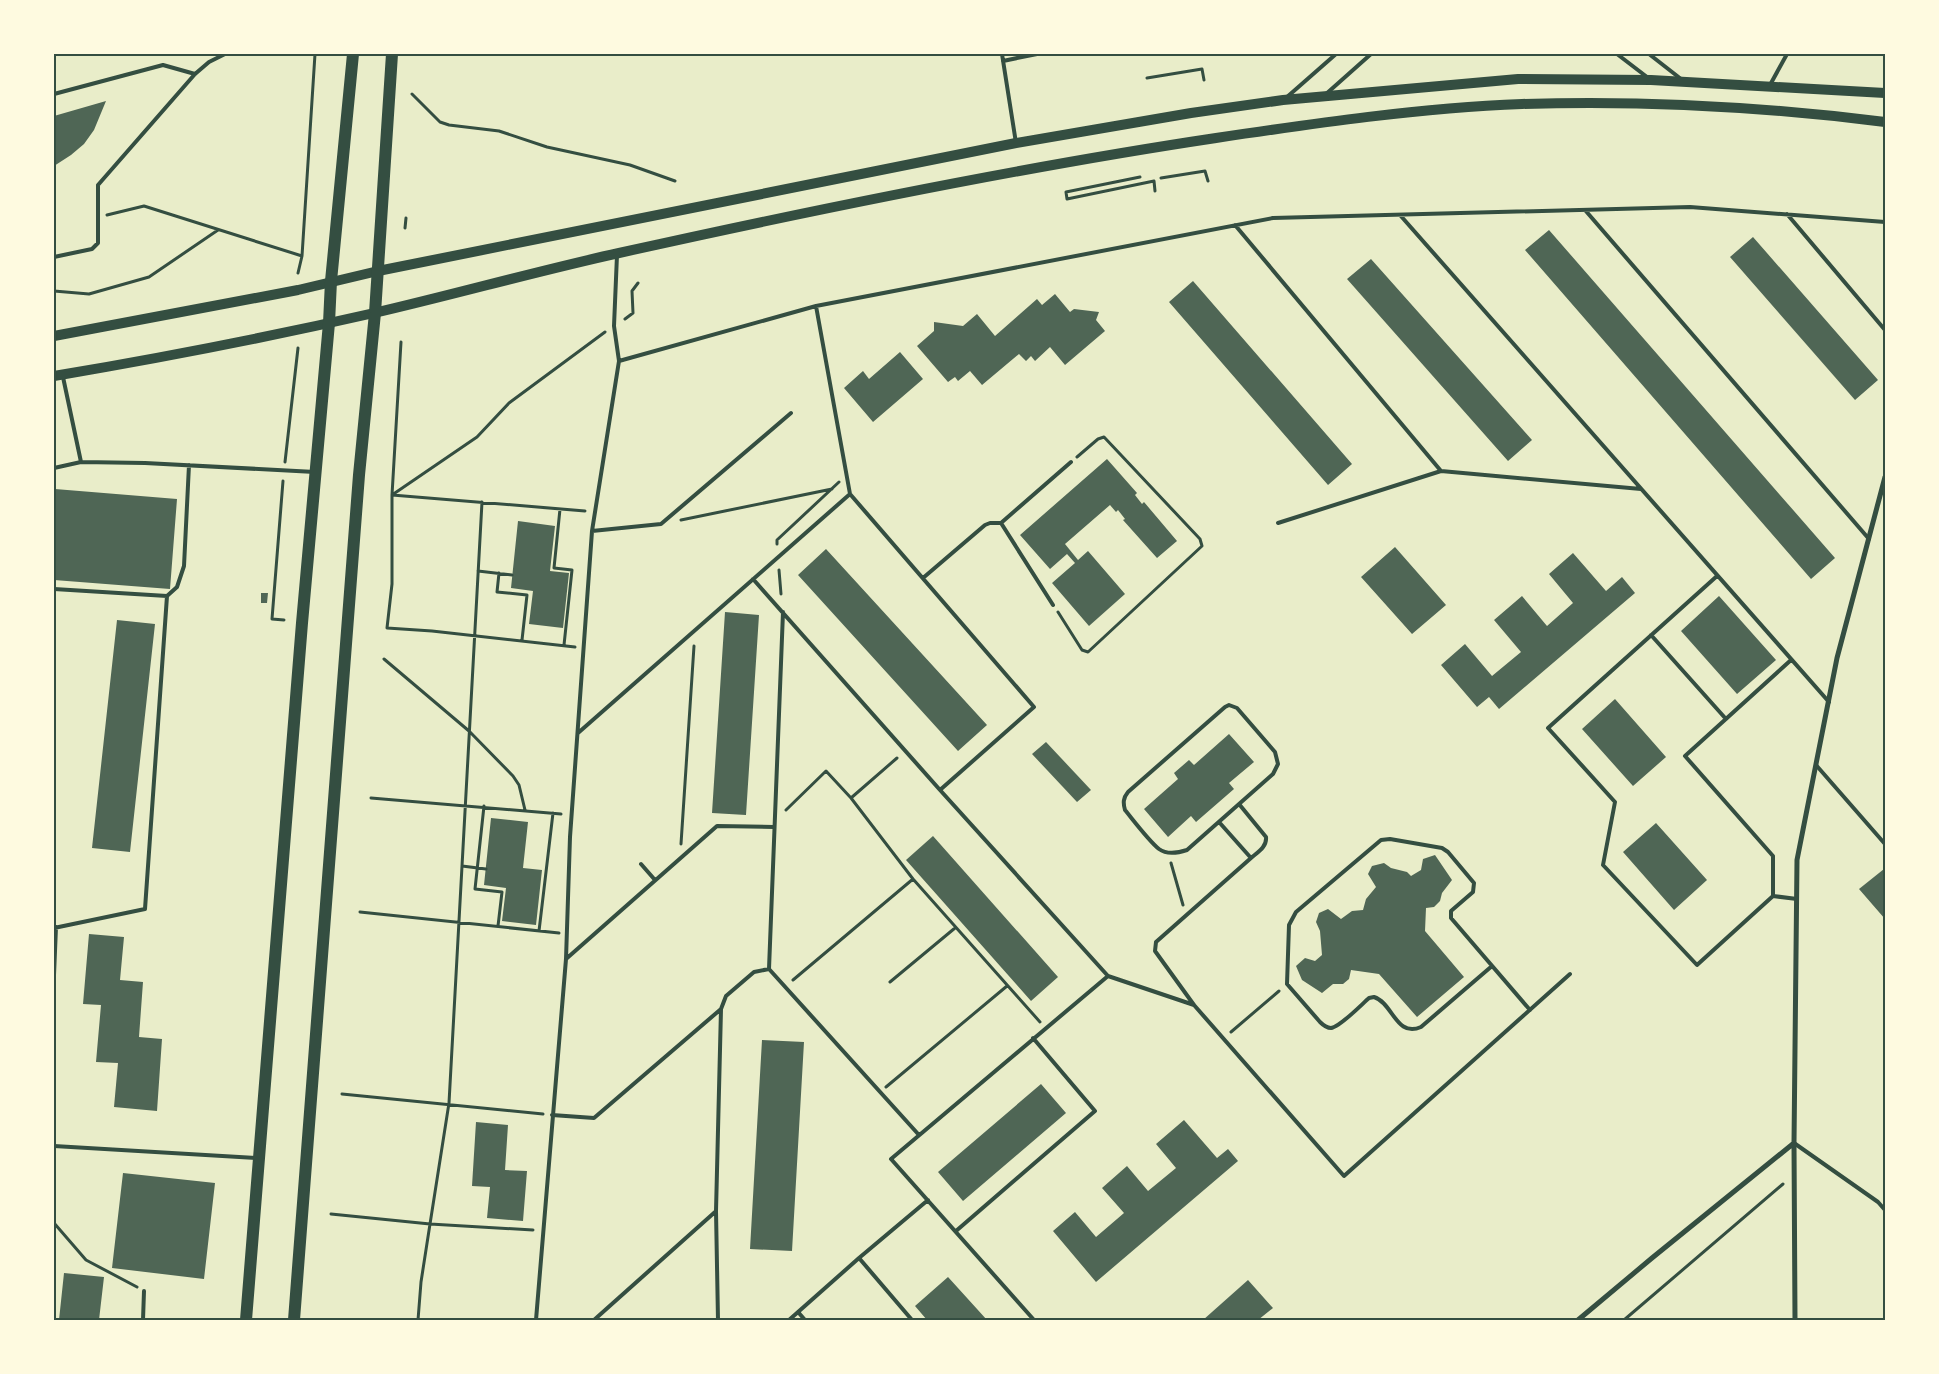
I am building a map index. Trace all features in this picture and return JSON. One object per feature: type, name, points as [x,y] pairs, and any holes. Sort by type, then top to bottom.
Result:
[{"type":"main road","points":[[246,1320],[315,472],[329,323],[330,281],[353,54]]},
{"type":"main road","points":[[294,1320],[359,475],[375,313],[392,54]]},
{"type":"main road","points":[[54,336],[298,290],[378,271],[1016,143],[1190,113],[1283,100],[1518,79],[1651,80],[1885,93]]},
{"type":"main road","points":[[58,375],[329,323],[617,254],[1099,155],[1400,113],[1518,104],[1613,103],[1746,108],[1885,122]]},
{"type":"street","points":[[1795,1320],[1794,1143],[1797,860],[1838,658],[1885,477]]},
{"type":"street","points":[[1578,1320],[1794,1143]]},
{"type":"lane","points":[[54,257],[92,249],[98,243],[98,185],[195,74],[209,62],[226,54]]},
{"type":"lane","points":[[1002,54],[1016,143]]},
{"type":"lane","points":[[1003,61],[1037,54]]},
{"type":"lane","points":[[1283,100],[1336,54]]},
{"type":"lane","points":[[1324,96],[1371,54]]},
{"type":"lane","points":[[1617,54],[1651,80]]},
{"type":"lane","points":[[1649,54],[1685,82]]},
{"type":"lane","points":[[1769,86],[1787,54]]},
{"type":"lane","points":[[54,94],[163,65],[195,74]]},
{"type":"lane","points":[[620,361],[816,306],[1273,218],[1690,207],[1885,222]]},
{"type":"lane","points":[[1585,210],[1869,539]]},
{"type":"lane","points":[[1787,214],[1885,330]]},
{"type":"lane","points":[[1400,215],[1828,702]]},
{"type":"lane","points":[[1235,225],[1441,471]]},
{"type":"lane","points":[[536,1320],[566,959],[572,815],[592,531],[620,361],[614,326],[617,254]]},
{"type":"lane","points":[[816,306],[850,494],[1034,707],[940,790]]},
{"type":"lane","points":[[58,375],[81,462]]},
{"type":"lane","points":[[592,531],[661,524],[791,413]]},
{"type":"lane","points":[[54,468],[81,462],[189,465],[315,472]]},
{"type":"lane","points":[[923,578],[985,525],[996,522],[1000,523],[1071,462]]},
{"type":"lane","points":[[54,975],[55,928],[145,910],[167,596],[177,587],[184,566],[189,465]]},
{"type":"lane","points":[[1278,523],[1441,471],[1641,489]]},
{"type":"lane","points":[[578,733],[850,494]]},
{"type":"lane","points":[[1000,523],[1053,605]]},
{"type":"lane","points":[[1717,576],[1548,728],[1615,802],[1603,865],[1697,965],[1773,896],[1773,856],[1685,756],[1792,660]]},
{"type":"lane","points":[[753,579],[1108,976],[1194,1005]]},
{"type":"lane","points":[[54,589],[167,596]]},
{"type":"lane","points":[[783,612],[768,969],[919,1135]]},
{"type":"lane","points":[[1651,635],[1726,719]]},
{"type":"lane","points":[[1229,705],[1237,708],[1278,757],[1278,764],[1273,774],[1238,804],[1187,850],[1178,853],[1160,850],[1124,810],[1123,804],[1124,797],[1229,705]]},
{"type":"lane","points":[[1816,765],[1885,844]]},
{"type":"lane","points":[[1238,804],[1266,837],[1266,842],[1251,858],[1156,942],[1154,947],[1157,956],[1194,1005],[1344,1176],[1570,974]]},
{"type":"lane","points":[[1219,822],[1251,858]]},
{"type":"lane","points":[[566,959],[717,826],[774,827]]},
{"type":"lane","points":[[1492,966],[1421,1027],[1414,1030],[1408,1030],[1374,997],[1369,998],[1337,1026],[1330,1028],[1326,1027],[1287,984],[1289,925],[1293,916],[1377,842],[1385,838],[1442,848],[1448,852],[1472,880],[1475,887],[1473,892],[1451,911],[1450,918],[1492,966],[1530,1010]]},
{"type":"lane","points":[[641,864],[655,880]]},
{"type":"lane","points":[[1773,896],[1797,899]]},
{"type":"lane","points":[[718,1320],[716,1211],[721,1008],[726,996],[754,972],[768,969]]},
{"type":"lane","points":[[1034,1320],[891,1159],[1108,976]]},
{"type":"lane","points":[[552,1114],[594,1118],[721,1008]]},
{"type":"lane","points":[[956,1231],[1095,1111],[1033,1038]]},
{"type":"lane","points":[[1794,1143],[1878,1202],[1885,1210]]},
{"type":"lane","points":[[54,1146],[259,1158]]},
{"type":"lane","points":[[789,1320],[928,1200]]},
{"type":"lane","points":[[594,1320],[716,1211]]},
{"type":"lane","points":[[859,1258],[912,1320]]},
{"type":"lane","points":[[143,1320],[144,1291]]},
{"type":"lane","points":[[798,1312],[805,1320]]},
{"type":"path","points":[[298,273],[302,256],[315,54]]},
{"type":"path","points":[[1146,78],[1202,69],[1204,80]]},
{"type":"path","points":[[412,94],[440,122],[449,125],[499,131],[547,147],[630,165],[675,181]]},
{"type":"path","points":[[1161,178],[1205,171],[1208,181]]},
{"type":"path","points":[[1140,177],[1066,192],[1067,199],[1154,181],[1155,191]]},
{"type":"path","points":[[99,217],[144,206],[302,256]]},
{"type":"path","points":[[406,218],[406,228]]},
{"type":"path","points":[[54,292],[90,294],[149,276],[218,230]]},
{"type":"path","points":[[392,494],[477,437],[509,403],[633,313],[632,291],[638,283]]},
{"type":"path","points":[[401,342],[392,494],[392,584],[388,628],[474,635],[584,648]]},
{"type":"path","points":[[284,620],[272,619],[284,470],[298,348]]},
{"type":"path","points":[[1053,605],[1082,650],[1088,652],[1202,546],[1200,539],[1104,438],[1098,439],[1071,462]]},
{"type":"path","points":[[661,524],[832,489]]},
{"type":"path","points":[[392,494],[595,512]]},
{"type":"path","points":[[418,1320],[421,1282],[448,1103],[482,502]]},
{"type":"path","points":[[560,509],[554,568],[572,570],[564,645]]},
{"type":"path","points":[[478,571],[512,575]]},
{"type":"path","points":[[500,573],[497,592],[527,596],[522,640]]},
{"type":"path","points":[[680,858],[695,630]]},
{"type":"path","points":[[384,659],[469,731],[514,776],[519,785],[526,810]]},
{"type":"path","points":[[851,798],[905,751]]},
{"type":"path","points":[[774,821],[826,772],[851,798],[913,879],[1046,1028]]},
{"type":"path","points":[[371,798],[465,804],[572,815]]},
{"type":"path","points":[[484,806],[475,889],[502,892],[498,926]]},
{"type":"path","points":[[540,931],[553,813]]},
{"type":"path","points":[[1169,853],[1186,916]]},
{"type":"path","points":[[462,866],[486,869]]},
{"type":"path","points":[[784,986],[913,879]]},
{"type":"path","points":[[360,912],[567,934]]},
{"type":"path","points":[[890,982],[956,928]]},
{"type":"path","points":[[1224,1039],[1287,984]]},
{"type":"path","points":[[880,1092],[1007,986]]},
{"type":"path","points":[[342,1094],[552,1114]]},
{"type":"path","points":[[1624,1320],[1795,1174]]},
{"type":"path","points":[[331,1214],[430,1224],[543,1231]]},
{"type":"path","points":[[54,1223],[86,1260],[144,1291]]},
{"type":"building","points":[[106,101],[94,130],[84,144],[54,166],[54,116]]},
{"type":"building","points":[[1549,230],[1835,558],[1811,579],[1525,250]]},
{"type":"building","points":[[1753,237],[1878,380],[1855,400],[1730,257]]},
{"type":"building","points":[[1371,259],[1532,440],[1508,461],[1347,279]]},
{"type":"building","points":[[1193,281],[1352,464],[1328,485],[1169,302]]},
{"type":"building","points":[[1055,294],[1070,312],[1074,309],[1099,312],[1096,320],[1105,331],[1065,365],[1050,347],[1035,361],[1031,356],[1026,361],[1019,354],[982,385],[970,371],[958,381],[955,377],[948,382],[917,346],[934,331],[934,322],[963,326],[977,314],[995,336],[1037,299],[1042,305]]},
{"type":"building","points":[[900,352],[923,379],[873,422],[844,388],[863,371],[869,379]]},
{"type":"building","points":[[1107,459],[1137,493],[1135,495],[1142,504],[1144,502],[1177,541],[1157,558],[1123,520],[1125,519],[1118,510],[1116,512],[1110,505],[1065,544],[1078,560],[1088,551],[1125,594],[1089,626],[1052,583],[1075,563],[1067,554],[1050,569],[1020,535]]},
{"type":"building","points":[[55,489],[177,499],[170,589],[54,580]]},
{"type":"building","points":[[518,521],[555,526],[550,571],[569,573],[563,628],[529,624],[533,591],[511,588]]},
{"type":"building","points":[[1395,547],[1446,605],[1412,634],[1361,577]]},
{"type":"building","points":[[826,549],[987,725],[958,751],[798,575]]},
{"type":"building","points":[[1573,553],[1606,591],[1622,577],[1635,593],[1499,709],[1489,697],[1477,707],[1441,665],[1465,644],[1492,676],[1521,652],[1494,620],[1522,596],[1547,626],[1573,603],[1549,574]]},
{"type":"building","points":[[261,593],[268,593],[267,603],[261,603]]},
{"type":"building","points":[[1719,596],[1776,660],[1737,694],[1681,631]]},
{"type":"building","points":[[725,612],[759,615],[746,815],[712,813]]},
{"type":"building","points":[[117,620],[155,624],[130,852],[92,848]]},
{"type":"building","points":[[1615,699],[1666,757],[1633,786],[1582,729]]},
{"type":"building","points":[[1229,734],[1254,762],[1229,783],[1234,789],[1196,822],[1191,816],[1168,837],[1144,809],[1178,779],[1174,773],[1189,760],[1194,765]]},
{"type":"building","points":[[1046,742],[1091,790],[1077,802],[1032,754]]},
{"type":"building","points":[[491,818],[528,822],[523,868],[542,870],[536,925],[502,921],[506,888],[484,885]]},
{"type":"building","points":[[1656,823],[1707,880],[1674,910],[1623,852]]},
{"type":"building","points":[[933,836],[1058,977],[1031,1001],[906,860]]},
{"type":"building","points":[[1435,855],[1452,880],[1442,893],[1440,901],[1434,907],[1426,908],[1425,931],[1464,977],[1417,1017],[1379,974],[1351,970],[1349,979],[1343,984],[1333,984],[1322,993],[1302,980],[1296,966],[1305,958],[1315,961],[1322,955],[1320,931],[1316,922],[1319,913],[1328,909],[1341,919],[1352,911],[1363,910],[1366,899],[1376,887],[1368,874],[1372,866],[1384,863],[1391,868],[1407,872],[1411,876],[1421,870],[1423,859]]},
{"type":"building","points":[[1885,870],[1885,919],[1859,889]]},
{"type":"building","points":[[89,934],[124,937],[120,980],[143,982],[139,1037],[162,1039],[157,1111],[114,1107],[118,1063],[96,1062],[101,1005],[83,1004]]},
{"type":"building","points":[[762,1040],[804,1042],[792,1251],[750,1249]]},
{"type":"building","points":[[1041,1084],[1066,1113],[963,1201],[938,1172]]},
{"type":"building","points":[[1184,1120],[1217,1158],[1228,1149],[1238,1161],[1096,1282],[1053,1231],[1075,1212],[1096,1237],[1124,1213],[1102,1188],[1127,1166],[1148,1191],[1176,1168],[1156,1144]]},
{"type":"building","points":[[476,1122],[508,1125],[505,1170],[527,1171],[523,1221],[487,1218],[490,1187],[472,1186]]},
{"type":"building","points":[[123,1173],[215,1183],[204,1279],[112,1268]]},
{"type":"building","points":[[64,1273],[104,1277],[99,1320],[59,1320]]},
{"type":"building","points":[[948,1277],[987,1320],[927,1320],[915,1306]]},
{"type":"building","points":[[1248,1280],[1273,1308],[1258,1320],[1203,1320]]}]
